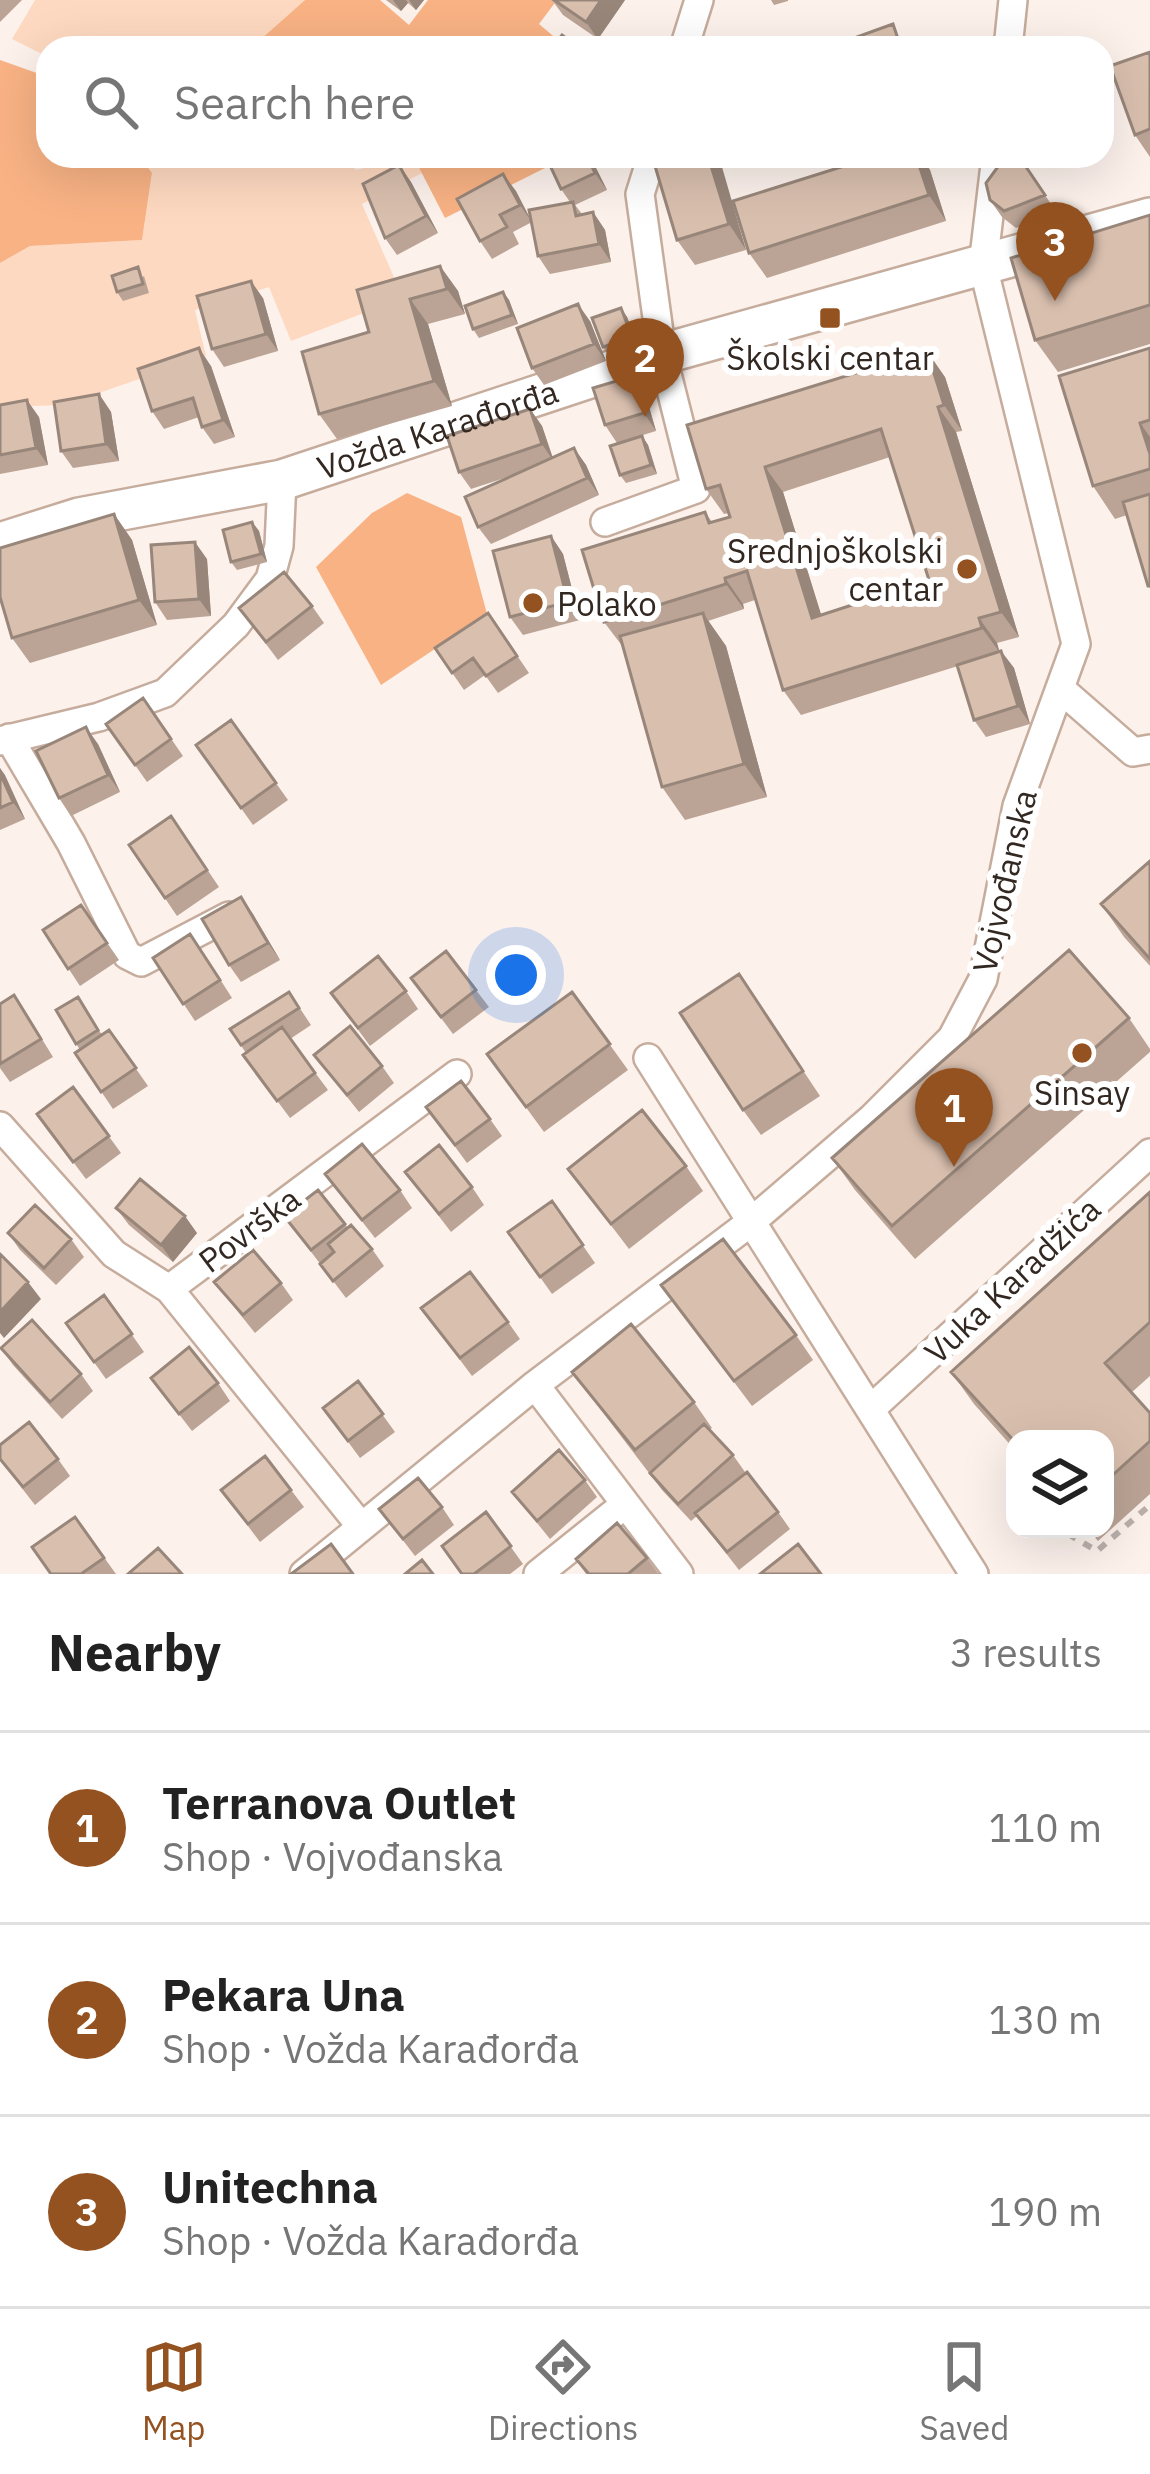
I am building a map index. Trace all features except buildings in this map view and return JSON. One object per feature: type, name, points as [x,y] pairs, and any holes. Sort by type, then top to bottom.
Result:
[{"type":"street","points":[[688,36],[699,0]]},
{"type":"street","points":[[1009,36],[1013,0]]},
{"type":"street","points":[[605,522],[696,488],[662,354],[640,194],[648,168]]},
{"type":"street","points":[[983,266],[995,168]]},
{"type":"street","name":"Vožda Karađorđa","points":[[0,542],[79,518],[282,480],[662,354],[1150,218]]},
{"type":"street","name":"Vojvođanska","points":[[304,1574],[536,1385],[752,1222],[872,1119],[952,1038],[983,979],[1017,806],[1063,691],[1076,644],[983,266]]},
{"type":"street","points":[[229,916],[141,962],[127,956],[71,843],[5,740],[99,717],[165,693],[236,625],[270,579],[279,546],[282,480]]},
{"type":"street","points":[[1063,691],[1133,752],[1150,749]]},
{"type":"street","points":[[649,1058],[974,1574]]},
{"type":"street","name":"Površka","points":[[359,1525],[169,1289],[457,1074]]},
{"type":"street","points":[[0,1126],[114,1254],[169,1289]]},
{"type":"street","name":"Vuka Karadžića","points":[[873,1407],[1150,1153]]},
{"type":"street","points":[[536,1385],[623,1506],[680,1574]]},
{"type":"street","points":[[538,1574],[623,1506]]},
{"type":"path","points":[[1114,1537],[1150,1504]]},
{"type":"path","points":[[1074,1538],[1097,1552],[1112,1538]]},
{"type":"shaded area","points":[[35,0],[305,0],[264,36],[36,36],[36,51],[12,39]]},
{"type":"shaded area","points":[[305,0],[380,0],[409,25],[428,0],[557,0],[539,24],[553,36],[264,36]]},
{"type":"shaded area","points":[[0,60],[36,73],[36,168],[148,168],[152,173],[142,240],[30,246],[0,263]]},
{"type":"shaded area","points":[[148,168],[419,168],[422,173],[362,204],[403,298],[291,341],[269,287],[195,310],[206,356],[64,405],[0,407],[0,263],[30,246],[142,240],[152,174]]},
{"type":"shaded area","points":[[419,168],[545,168],[445,218]]},
{"type":"shaded area","points":[[407,493],[461,517],[487,614],[381,685],[316,567],[372,513]]},
{"type":"place","name":"Unitechna","points":[[1055,301]]},
{"type":"place","name":"Školski centar","points":[[830,318]]},
{"type":"place","name":"Pekara Una","points":[[645,417]]},
{"type":"place","name":"Srednjoškolski centar","points":[[967,569]]},
{"type":"place","name":"Polako","points":[[533,603]]},
{"type":"place","name":"Sinsay","points":[[1082,1053]]},
{"type":"place","name":"Terranova Outlet","points":[[954,1167]]}]
